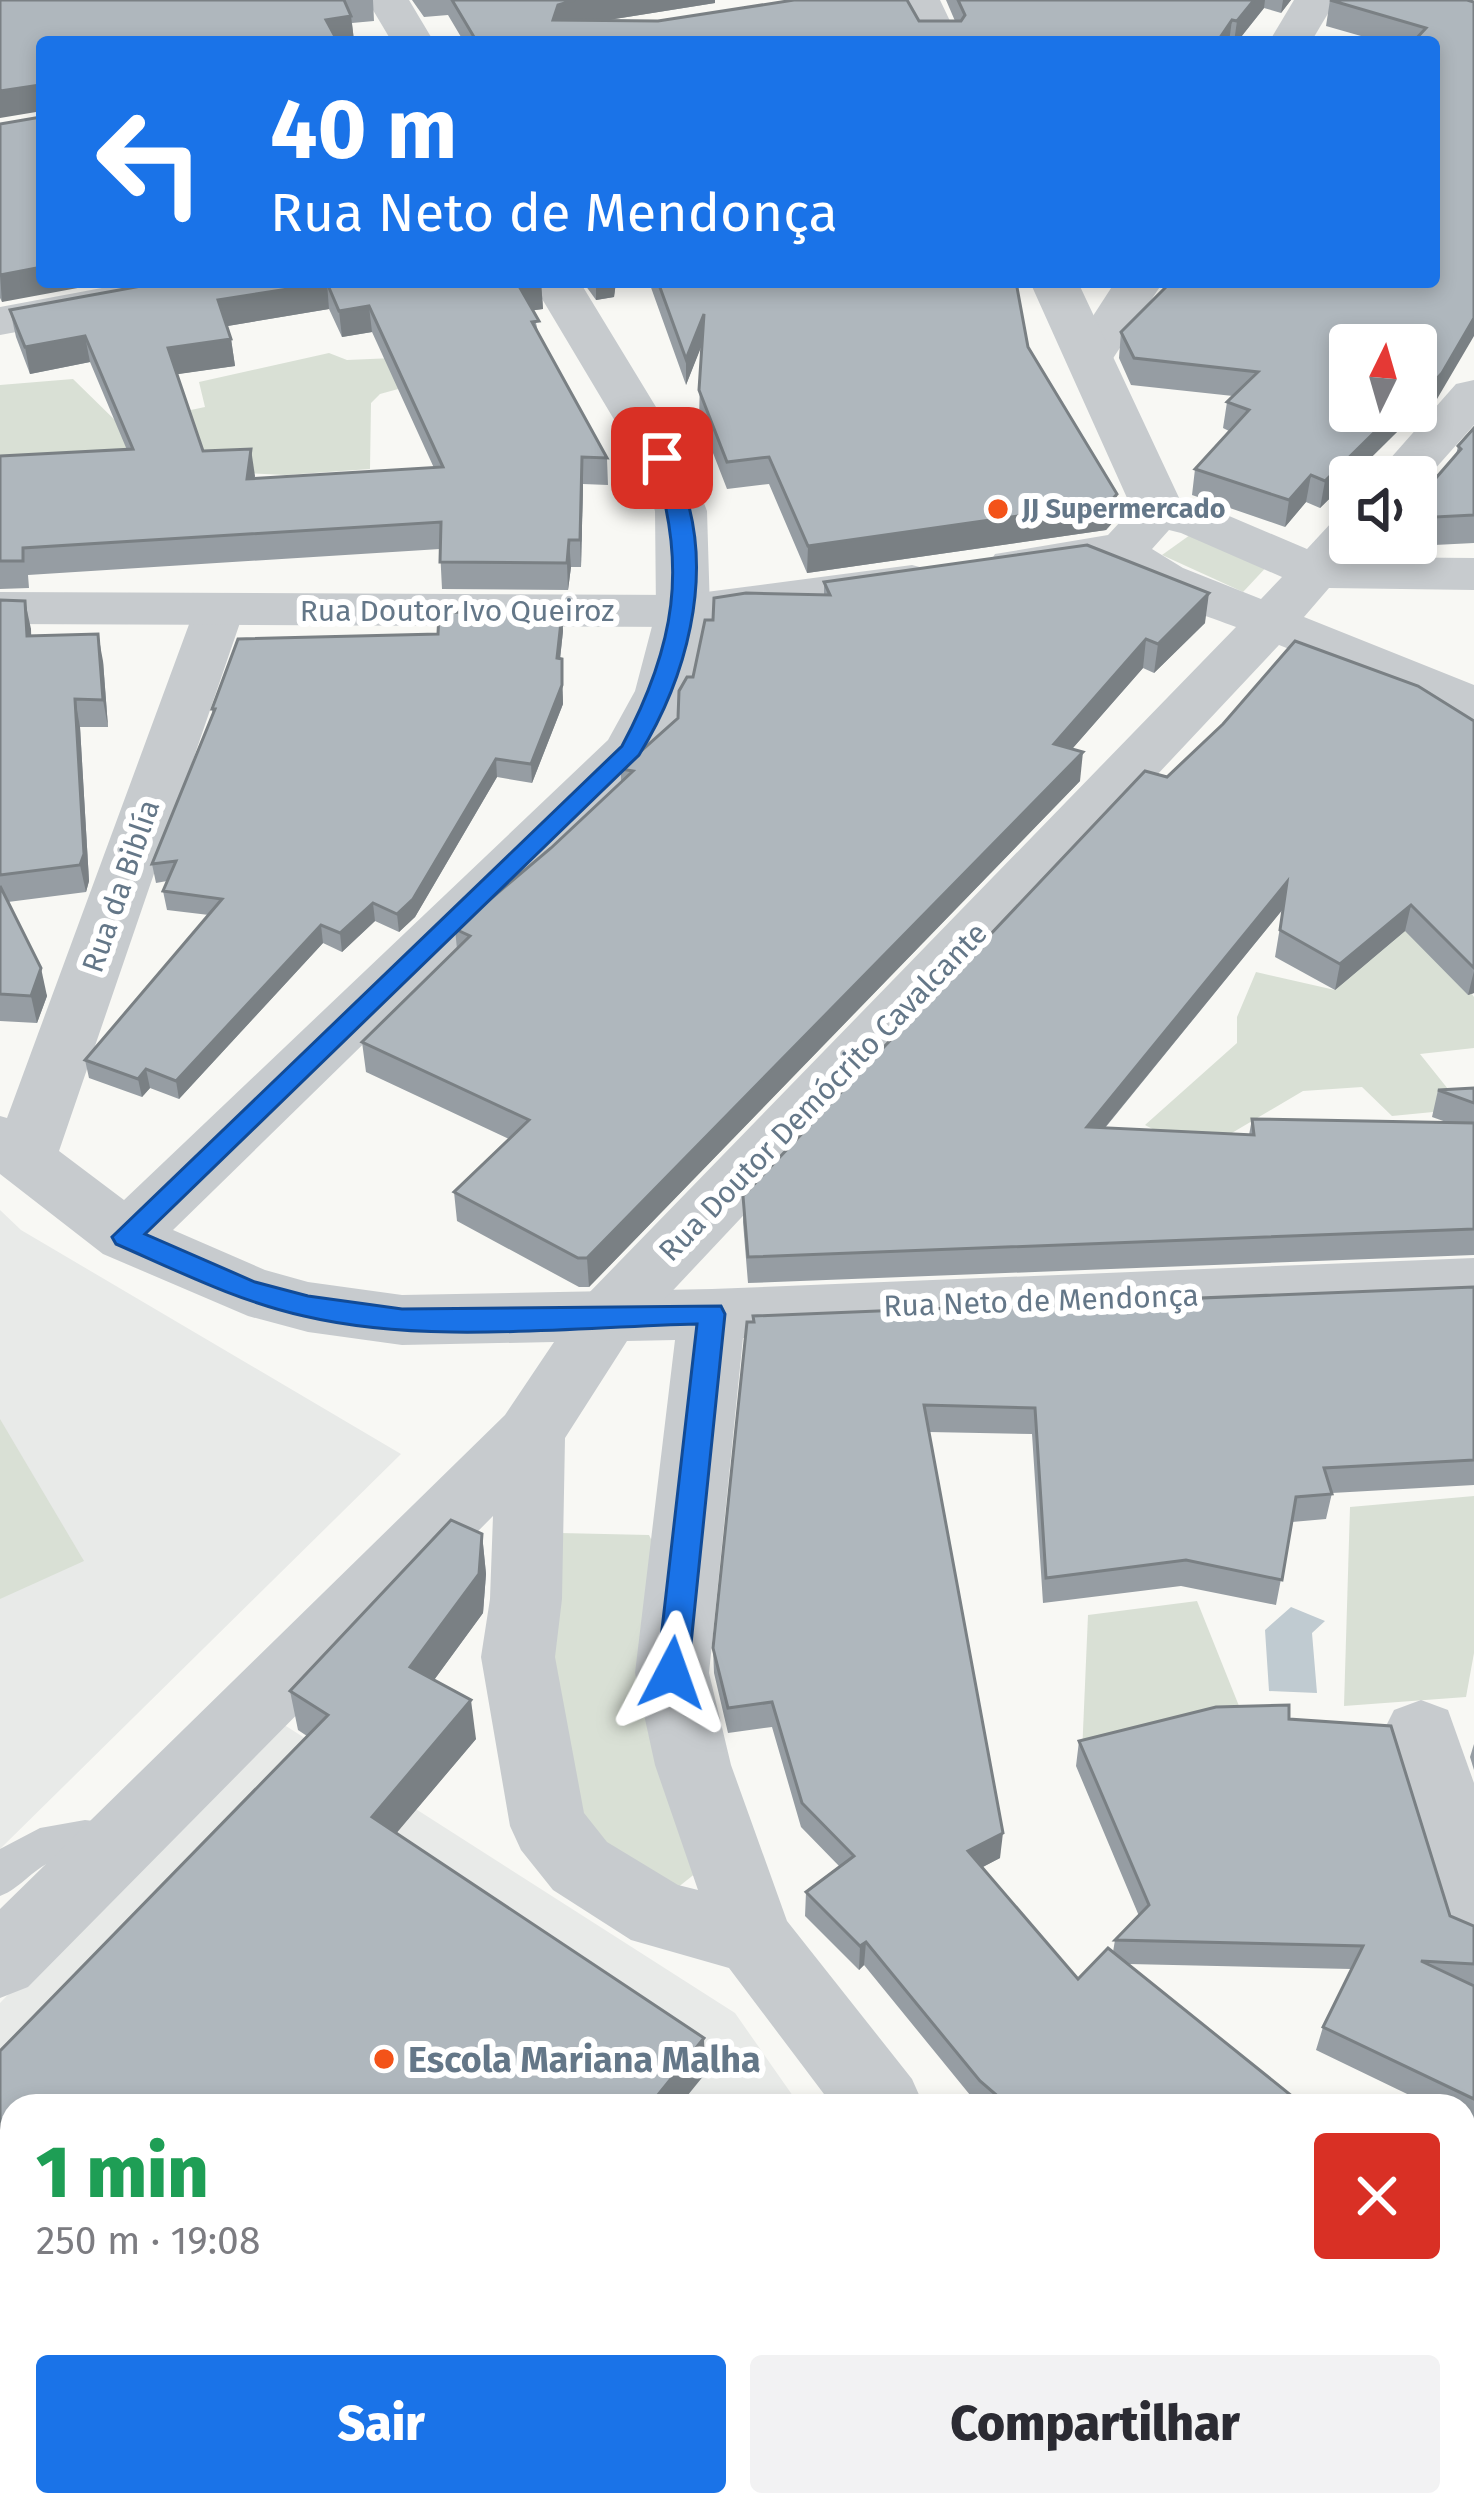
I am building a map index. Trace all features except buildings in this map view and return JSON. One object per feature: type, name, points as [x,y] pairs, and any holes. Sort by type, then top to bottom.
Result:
[{"type":"street","points":[[388,0],[409,36]]},
{"type":"street","points":[[919,0],[936,36]]},
{"type":"street","points":[[1294,36],[1315,0]]},
{"type":"street","points":[[0,321],[179,288]]},
{"type":"street","points":[[126,1237],[631,750],[663,691],[683,611],[681,511],[662,458],[560,288]]},
{"type":"street","points":[[1057,288],[1090,356],[1154,537],[1269,626],[1474,706]]},
{"type":"street","points":[[1090,356],[1135,288]]},
{"type":"street","points":[[1419,456],[1474,395]]},
{"type":"street","points":[[1154,537],[1329,553]]},
{"type":"street","name":"Rua Doutor Ivo Queiroz","points":[[0,608],[683,611],[883,586],[1154,537]]},
{"type":"street","name":"Rua Doutor Demócrito Cavalcante","points":[[0,1963],[530,1434],[608,1316],[1269,626],[1329,556]]},
{"type":"street","points":[[1406,564],[1474,574]]},
{"type":"street","name":"Rua da Biblía","points":[[12,1150],[217,611]]},
{"type":"street","name":"Rua Neto de Mendonça","points":[[12,1150],[126,1237],[248,1291],[308,1307],[402,1320],[712,1314],[1474,1283]]},
{"type":"street","points":[[712,1314],[672,1673],[693,1765],[754,1940],[874,2094]]},
{"type":"street","points":[[530,1434],[526,1599],[518,1657],[548,1826],[580,1866],[659,1915],[754,1940]]},
{"type":"street","points":[[1421,1732],[1474,1913]]},
{"type":"lane","points":[[0,1877],[14,1862],[51,1839],[124,1839]]},
{"type":"shaded area","points":[[329,353],[347,360],[393,358],[420,383],[380,394],[371,403],[370,469],[285,475],[0,461],[0,385],[73,379],[120,425],[205,407],[199,382]]},
{"type":"shaded area","points":[[1197,530],[1272,561],[1243,592],[1162,555]]},
{"type":"shaded area","points":[[1407,901],[1474,997],[1474,1048],[1420,1054],[1464,1109],[1392,1116],[1362,1087],[1303,1091],[1198,1153],[1145,1125],[1237,1043],[1237,1017],[1256,972],[1335,990]]},
{"type":"shaded area","points":[[0,1210],[21,1230],[401,1454],[0,1849]]},
{"type":"shaded area","points":[[0,1419],[84,1561],[0,1599]]},
{"type":"shaded area","points":[[1474,1496],[1474,1653],[1466,1697],[1344,1706],[1350,1507]]},
{"type":"shaded area","points":[[560,1533],[649,1535],[666,1569],[711,1861],[672,1892],[588,1834],[542,1642]]},
{"type":"shaded area","points":[[1197,1601],[1241,1711],[1082,1754],[1088,1615]]},
{"type":"shaded area","points":[[1291,1607],[1325,1621],[1312,1633],[1317,1693],[1269,1691],[1265,1630]]},
{"type":"shaded area","name":"Escola Mariana Malha","points":[[275,1719],[735,2013],[792,2094],[0,2094],[0,2003]]},
{"type":"place","name":"JJ Supermercado","points":[[998,509]]},
{"type":"place","name":"Escola Mariana Malha","points":[[384,2059]]},
{"type":"route","points":[[662,458],[681,511],[683,611],[663,691],[631,750],[126,1237],[248,1291],[308,1307],[402,1320],[712,1314],[679,1577],[672,1673]]}]
